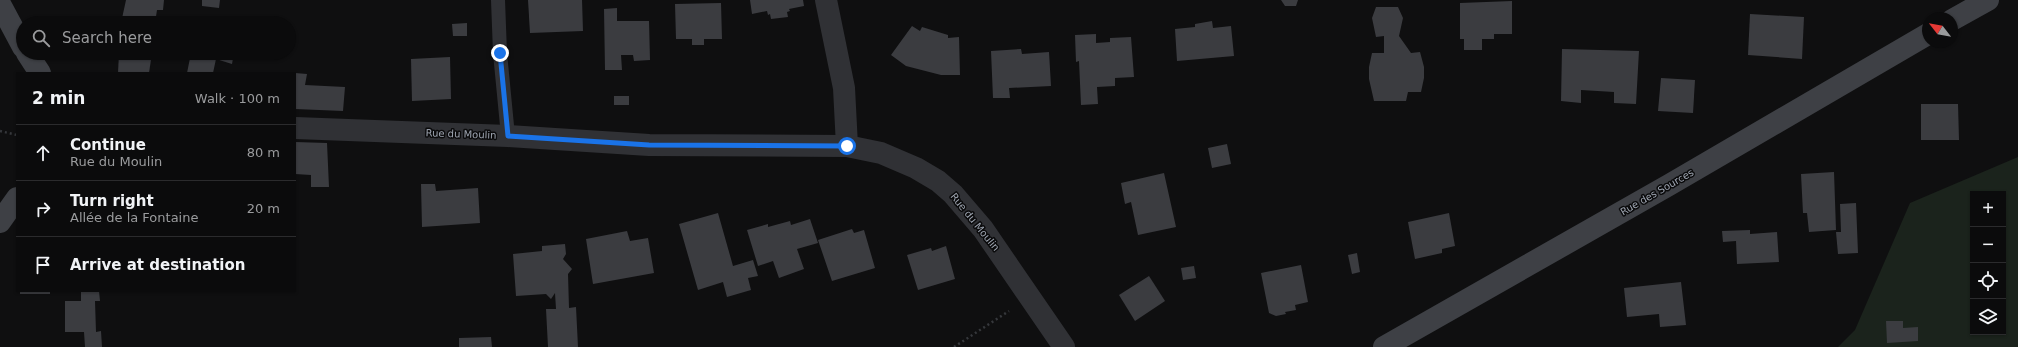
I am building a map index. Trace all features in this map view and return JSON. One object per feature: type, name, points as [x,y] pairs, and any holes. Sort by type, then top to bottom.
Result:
[{"type":"street","points":[[826,0],[844,88],[847,146]]},
{"type":"street","points":[[1958,17],[1988,0]]},
{"type":"street","points":[[0,4],[16,34]]},
{"type":"street","name":"Rue des Sources","points":[[1384,347],[1662,189],[1922,37]]},
{"type":"street","points":[[32,60],[39,72]]},
{"type":"street","name":"Rue du Moulin","points":[[296,128],[508,136],[649,145],[847,146],[881,153],[916,168],[938,181],[953,194],[983,229],[1064,347]]},
{"type":"street","points":[[0,222],[16,199]]},
{"type":"lane","points":[[498,0],[500,53],[508,136]]},
{"type":"path","points":[[0,131],[16,135]]},
{"type":"path","points":[[954,347],[1030,297]]},
{"type":"shaded area","points":[[2018,157],[2018,347],[1838,347],[1855,330],[1910,203]]},
{"type":"building","points":[[126,0],[164,0],[163,10],[157,10],[156,16],[123,16]]},
{"type":"building","points":[[202,0],[220,0],[219,8],[202,6]]},
{"type":"building","points":[[528,0],[582,0],[583,31],[530,33]]},
{"type":"building","points":[[750,0],[803,0],[804,6],[789,9],[790,11],[787,12],[788,17],[771,19],[770,14],[768,15],[767,11],[752,14]]},
{"type":"building","points":[[1281,0],[1298,0],[1296,6],[1285,6]]},
{"type":"building","points":[[1512,1],[1512,34],[1494,34],[1494,39],[1482,39],[1482,50],[1464,50],[1464,39],[1460,39],[1460,3]]},
{"type":"building","points":[[721,3],[722,39],[704,39],[704,45],[692,45],[692,39],[676,39],[675,4]]},
{"type":"building","points":[[1376,7],[1398,7],[1403,18],[1399,36],[1411,53],[1420,52],[1424,67],[1424,78],[1421,92],[1408,92],[1406,101],[1374,101],[1369,79],[1369,67],[1372,53],[1384,53],[1384,36],[1376,37],[1372,18]]},
{"type":"building","points":[[617,8],[617,21],[649,21],[650,60],[634,61],[633,55],[621,55],[622,70],[605,70],[604,9]]},
{"type":"building","points":[[1750,14],[1804,17],[1802,59],[1748,55]]},
{"type":"building","points":[[1212,21],[1213,28],[1231,26],[1234,56],[1177,61],[1175,29],[1195,27],[1195,24]]},
{"type":"building","points":[[467,23],[467,36],[453,36],[452,24]]},
{"type":"building","points":[[912,26],[920,31],[922,27],[948,35],[948,38],[959,37],[960,75],[941,75],[906,66],[891,55]]},
{"type":"building","points":[[1096,34],[1096,43],[1110,42],[1110,38],[1131,37],[1134,77],[1115,78],[1115,86],[1097,87],[1098,104],[1081,105],[1079,61],[1076,62],[1075,35]]},
{"type":"building","points":[[1021,49],[1022,54],[1049,52],[1051,86],[1009,88],[1010,98],[993,98],[991,51]]},
{"type":"building","points":[[1562,49],[1639,51],[1636,104],[1614,103],[1614,92],[1581,90],[1581,103],[1561,101]]},
{"type":"building","points":[[450,57],[451,99],[412,101],[411,59]]},
{"type":"building","points":[[119,60],[151,60],[149,72],[118,72]]},
{"type":"building","points":[[190,60],[216,60],[213,72],[187,72]]},
{"type":"building","points":[[219,60],[233,60],[232,64]]},
{"type":"building","points":[[296,73],[307,74],[305,85],[345,87],[343,111],[296,109]]},
{"type":"building","points":[[1661,78],[1695,80],[1693,113],[1658,111]]},
{"type":"building","points":[[614,96],[629,96],[629,105],[614,105]]},
{"type":"building","points":[[1921,104],[1958,104],[1959,140],[1921,140]]},
{"type":"building","points":[[296,142],[327,143],[329,187],[311,187],[311,175],[296,174]]},
{"type":"building","points":[[1227,144],[1231,164],[1212,168],[1208,148]]},
{"type":"building","points":[[1834,172],[1836,230],[1809,232],[1807,213],[1803,213],[1801,174]]},
{"type":"building","points":[[1164,173],[1176,227],[1138,235],[1131,202],[1125,204],[1121,183]]},
{"type":"building","points":[[421,184],[435,184],[436,191],[478,188],[480,223],[422,227]]},
{"type":"building","points":[[1856,203],[1858,253],[1838,254],[1836,232],[1841,232],[1840,204]]},
{"type":"building","points":[[718,213],[733,266],[753,260],[758,276],[748,278],[751,290],[727,297],[723,282],[698,290],[679,224]]},
{"type":"building","points":[[1449,213],[1455,246],[1442,249],[1442,253],[1415,259],[1408,222]]},
{"type":"building","points":[[810,219],[818,243],[797,249],[804,269],[779,278],[773,261],[758,266],[747,230],[768,224],[768,227],[790,221],[791,225]]},
{"type":"building","points":[[852,229],[854,233],[864,230],[875,268],[832,281],[818,240]]},
{"type":"building","points":[[1750,230],[1750,234],[1777,232],[1779,262],[1737,264],[1736,241],[1723,242],[1722,231]]},
{"type":"building","points":[[627,231],[630,241],[648,238],[654,273],[593,284],[586,239]]},
{"type":"building","points":[[565,244],[566,254],[563,259],[572,269],[568,274],[569,308],[576,307],[578,347],[548,347],[546,309],[556,309],[555,293],[551,299],[546,294],[516,296],[513,254],[542,251],[542,246]]},
{"type":"building","points":[[946,246],[955,279],[918,290],[907,255],[931,248],[932,251]]},
{"type":"building","points":[[1357,253],[1360,272],[1352,274],[1348,255]]},
{"type":"building","points":[[1301,265],[1308,302],[1295,305],[1296,310],[1285,312],[1286,314],[1276,316],[1269,313],[1261,273]]},
{"type":"building","points":[[1194,266],[1196,278],[1183,280],[1181,268]]},
{"type":"building","points":[[1149,276],[1165,301],[1135,321],[1119,295]]},
{"type":"building","points":[[1681,282],[1686,325],[1660,327],[1659,314],[1627,317],[1624,288]]},
{"type":"building","points":[[20,292],[50,292],[50,294],[20,294]]},
{"type":"building","points":[[81,292],[99,292],[100,301],[95,301],[96,332],[101,331],[102,347],[85,347],[84,332],[65,332],[65,301],[81,301]]},
{"type":"building","points":[[1886,321],[1903,321],[1903,328],[1918,327],[1918,341],[1887,343]]},
{"type":"building","points":[[491,337],[492,347],[459,347],[459,338]]},
{"type":"route","points":[[500,53],[508,136],[649,145],[847,146]]}]
